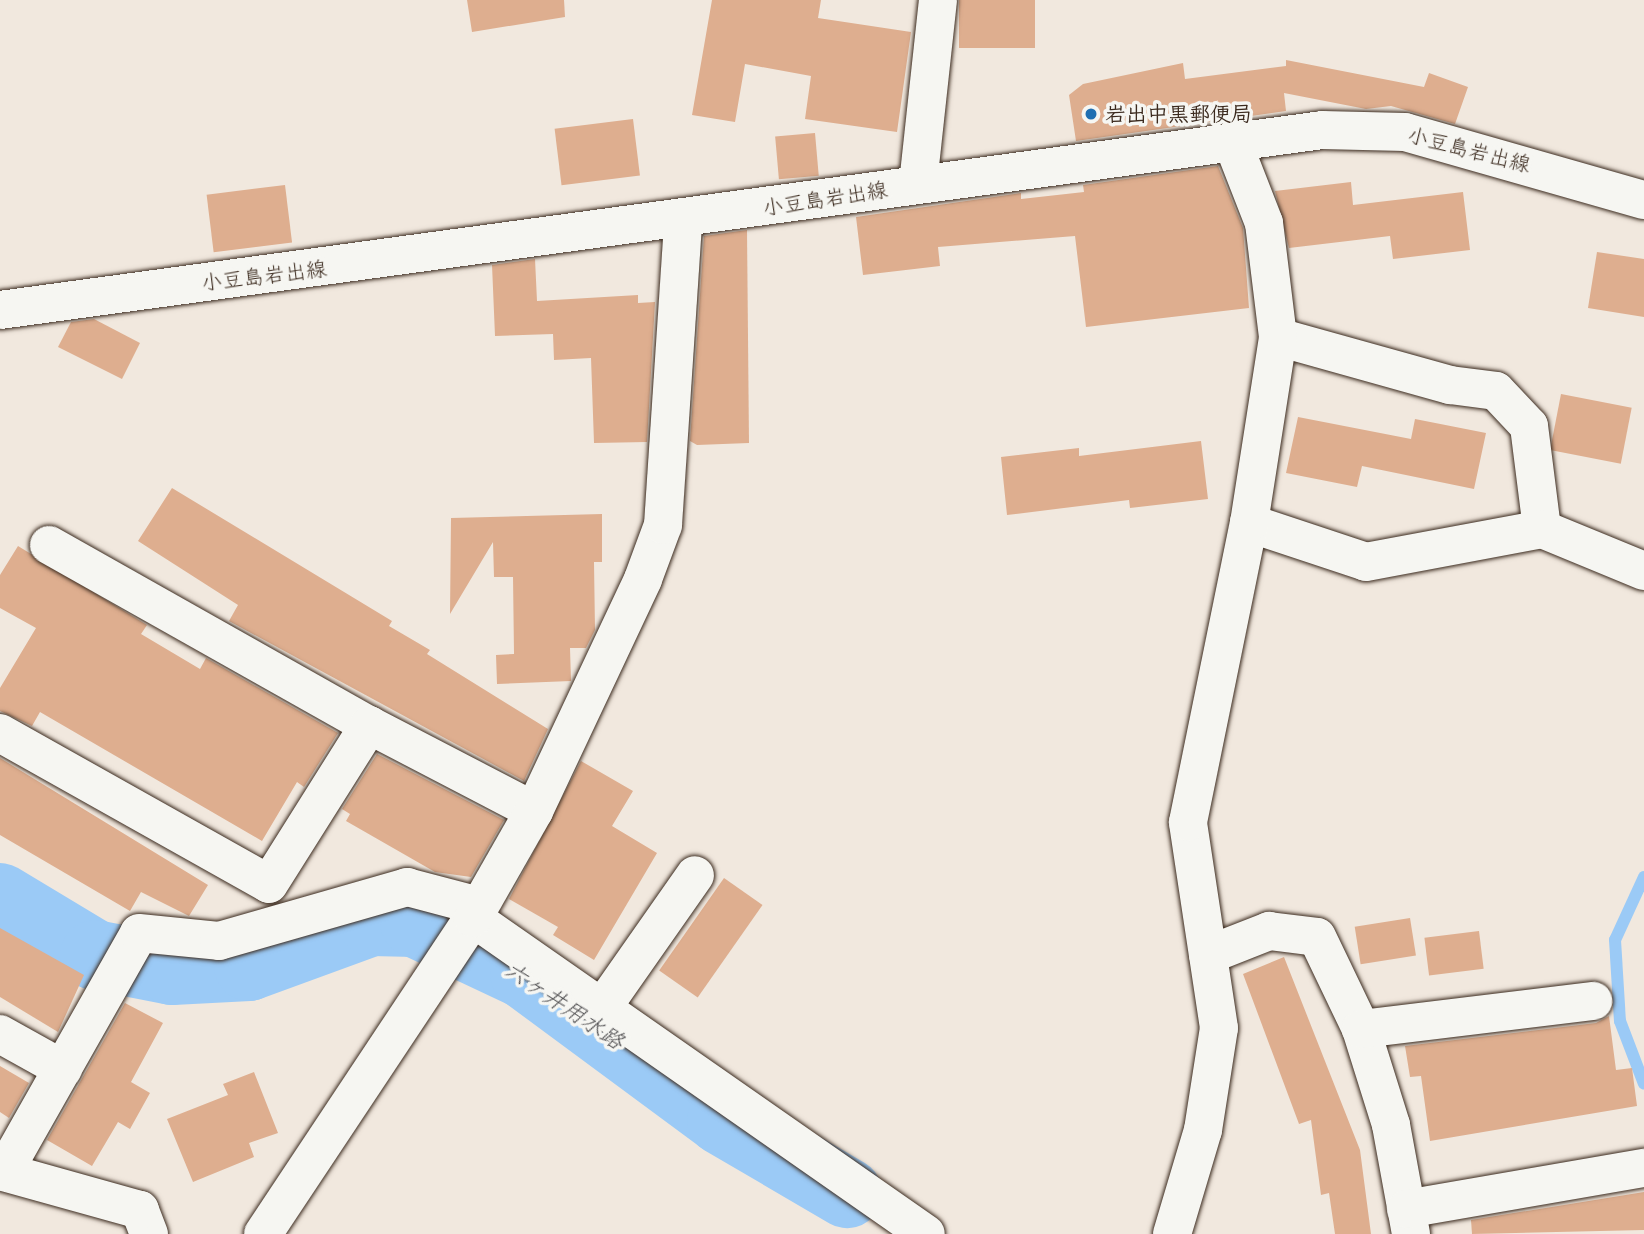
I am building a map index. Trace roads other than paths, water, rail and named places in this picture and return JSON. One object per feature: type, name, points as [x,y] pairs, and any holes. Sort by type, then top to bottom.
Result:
[{"type":"street","points":[[918,184],[938,0]]},
{"type":"street","name":"小豆島岩出線","points":[[0,310],[683,221],[918,184],[1322,130],[1405,132],[1644,200]]},
{"type":"street","points":[[1172,1234],[1203,1130],[1219,1027],[1188,822],[1249,523],[1278,337],[1264,223],[1232,141]]},
{"type":"street","points":[[263,1234],[467,926],[534,811],[663,525],[683,221]]},
{"type":"street","points":[[1278,337],[1450,385],[1496,391],[1529,426],[1542,529]]},
{"type":"street","points":[[1249,523],[1366,562],[1542,529],[1644,571]]},
{"type":"street","points":[[49,545],[369,725],[534,811]]},
{"type":"street","points":[[0,733],[269,884],[369,725]]},
{"type":"street","points":[[602,1008],[695,875]]},
{"type":"street","points":[[149,1234],[140,1210],[4,1172],[139,933],[219,941],[407,887],[602,1008],[926,1234]]},
{"type":"street","points":[[1208,955],[1269,931],[1317,937],[1361,1030],[1391,1125],[1409,1222],[1644,1168]]},
{"type":"street","points":[[1361,1030],[1593,1001]]},
{"type":"street","points":[[0,1034],[63,1069]]},
{"type":"waterway","points":[[1644,877],[1615,940],[1620,1021],[1644,1084]]},
{"type":"waterway","name":"六ヶ井用水路","points":[[0,898],[95,955],[172,970],[249,966],[372,921],[415,922],[525,974],[722,1120],[847,1193]]},
{"type":"place","name":"岩出中黒郵便局","points":[[1091,114]]}]
